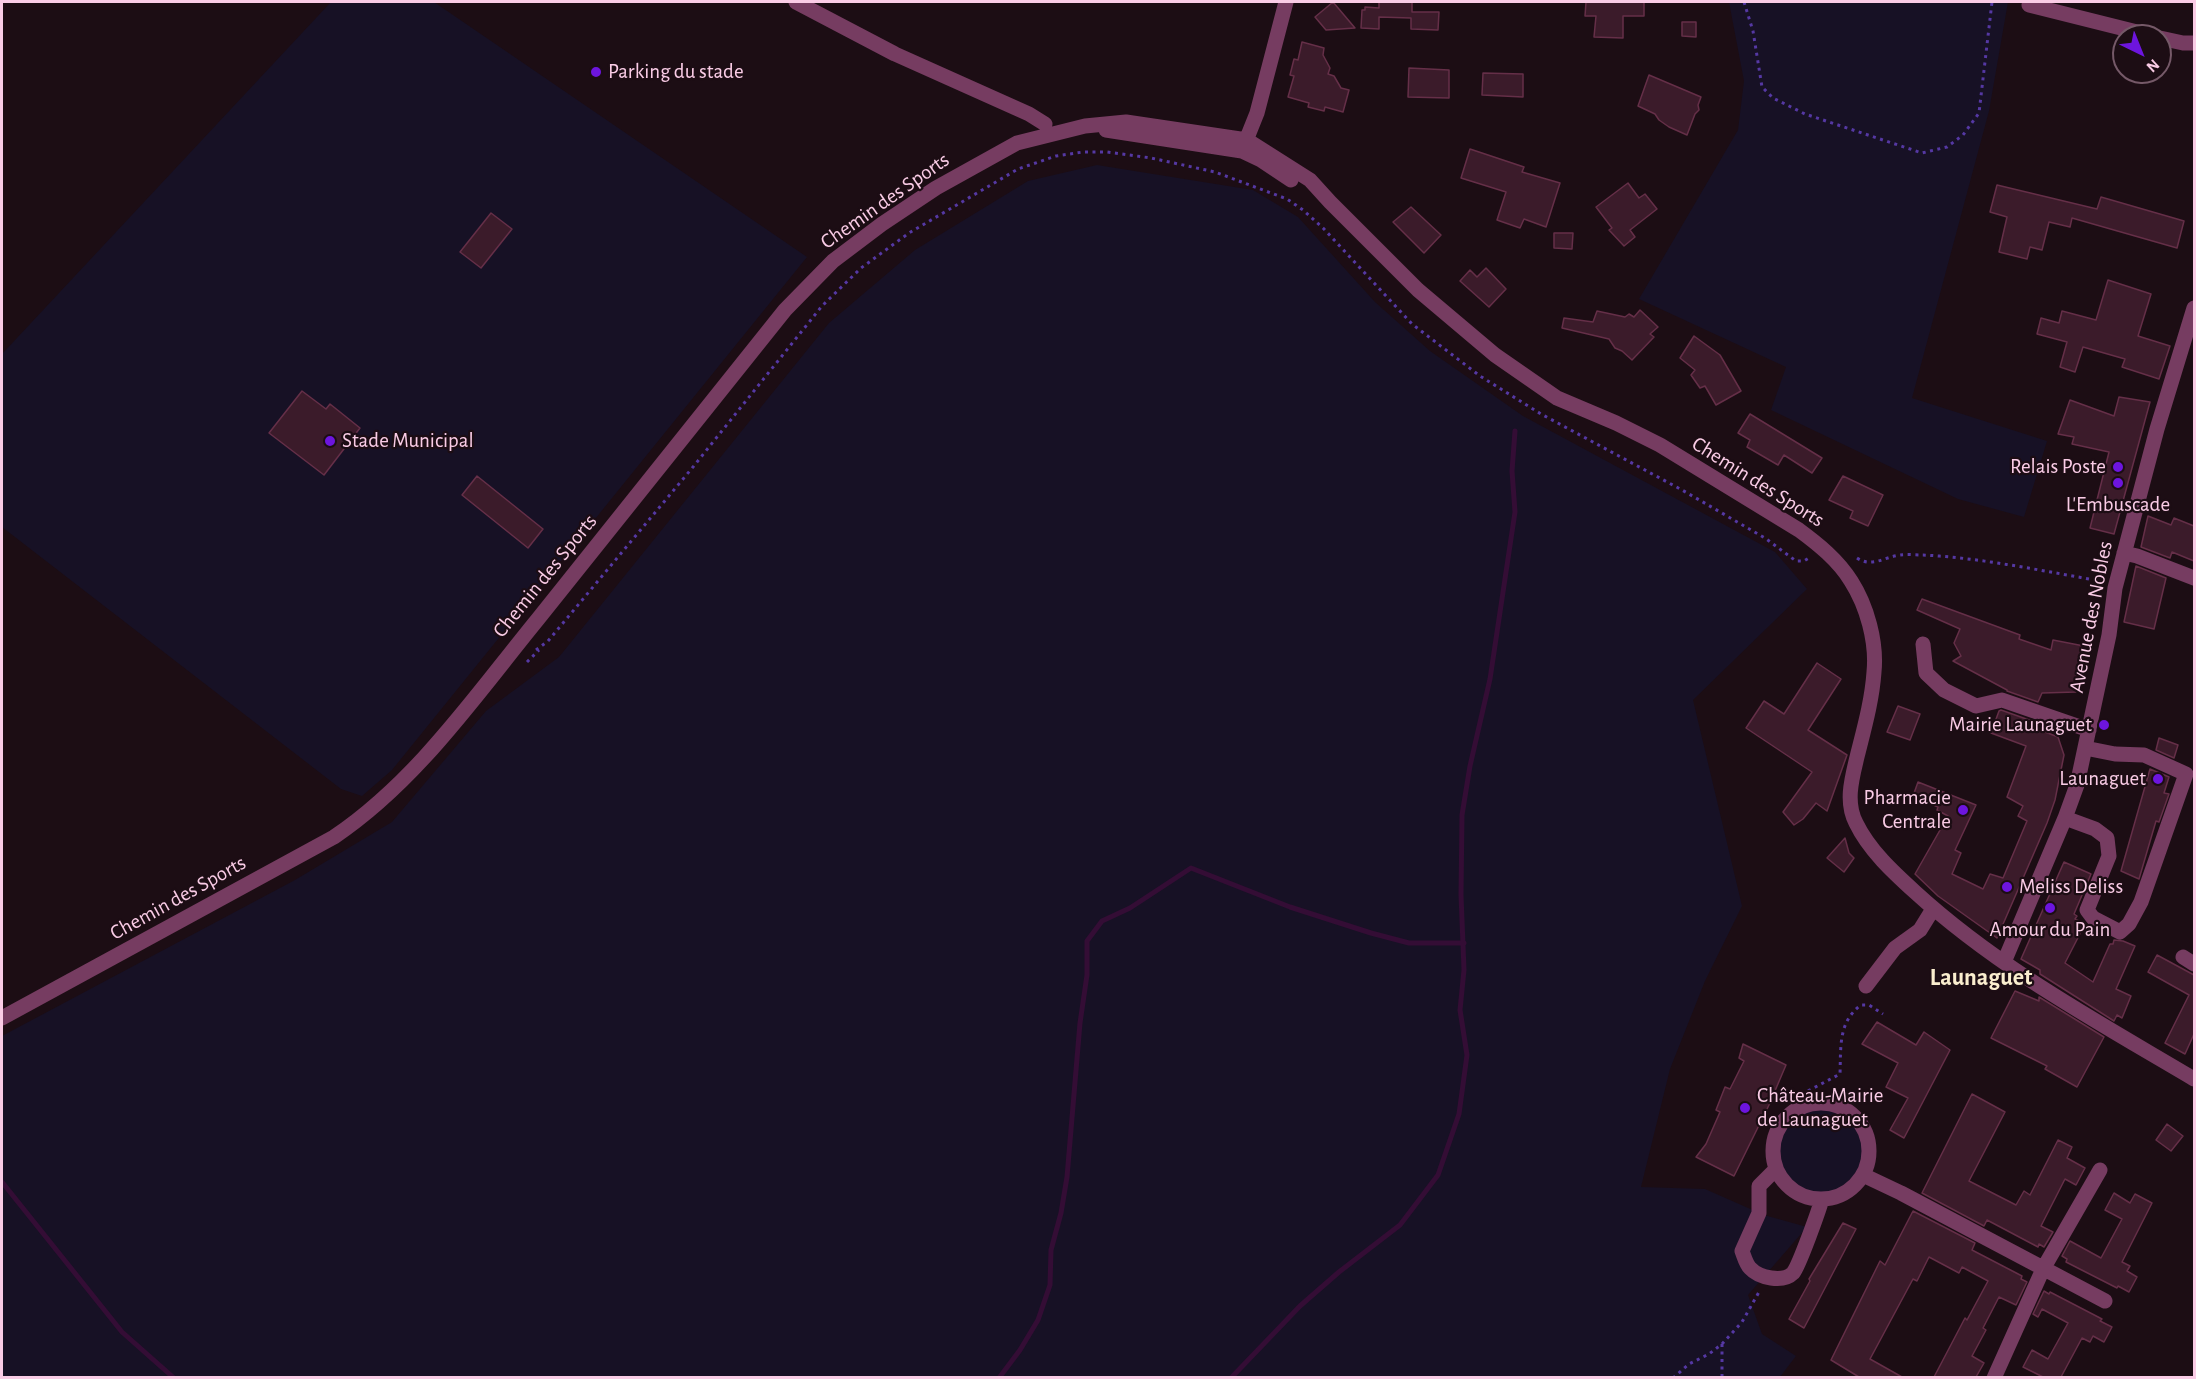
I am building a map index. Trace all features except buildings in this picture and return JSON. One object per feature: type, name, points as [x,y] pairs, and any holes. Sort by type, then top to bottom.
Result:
[{"type":"street","points":[[796,2],[895,54],[1029,114],[1044,124]]},
{"type":"street","points":[[1244,146],[1257,113],[1286,2]]},
{"type":"street","points":[[2029,5],[2112,26]]},
{"type":"street","points":[[2172,41],[2191,46]]},
{"type":"street","name":"Chemin des Sports","points":[[2,1018],[334,837],[363,818],[422,760],[785,310],[833,261],[882,224],[936,188],[991,156],[1017,143],[1085,126],[1244,146],[1261,160],[1330,202],[1418,290],[1495,355],[1557,398],[1660,445],[1799,530],[1827,552],[1851,580],[1866,615],[1874,644],[1875,671],[1853,774],[1850,800],[1854,821],[1872,848],[1934,909],[2032,983],[2194,1079]]},
{"type":"street","name":"Avenue des Nobles","points":[[2004,962],[2077,785],[2109,635],[2116,583],[2157,429],[2194,308]]},
{"type":"street","points":[[2124,553],[2194,578]]},
{"type":"street","points":[[1923,644],[1926,673],[1944,690],[1976,706],[2001,700],[2089,730]]},
{"type":"street","points":[[2065,818],[2095,830],[2107,838],[2109,856],[2087,910],[2093,918],[2120,932],[2129,924],[2140,902],[2186,774],[2144,755],[2115,754],[2085,748]]},
{"type":"street","points":[[1866,986],[1895,948],[1920,930],[1934,909]]},
{"type":"street","points":[[1810,1104],[1833,1104],[1849,1111],[1862,1124],[1868,1141],[1869,1158],[1863,1175],[1851,1189],[1835,1197],[1822,1199],[1800,1195],[1785,1184],[1776,1169],[1772,1152],[1775,1134],[1784,1119],[1798,1108],[1810,1104]]},
{"type":"street","points":[[1776,1169],[1759,1186],[1759,1213],[1742,1251],[1749,1268],[1767,1277],[1784,1278],[1794,1272],[1822,1199]]},
{"type":"street","points":[[1994,1377],[2043,1269],[2100,1170]]},
{"type":"street","points":[[1863,1175],[2105,1301]]},
{"type":"path","points":[[1744,2],[1754,31],[1762,87],[1773,98],[1805,114],[1922,153],[1947,147],[1963,135],[1978,113],[1992,2]]},
{"type":"path","points":[[519,641],[532,651],[539,649],[548,641],[693,467],[822,306],[861,268],[909,233],[1018,169],[1056,156],[1083,152],[1107,152],[1151,158],[1215,172],[1287,199],[1323,228],[1412,324],[1480,376],[1541,414],[1682,489],[1766,538],[1796,561],[1804,561],[1814,551]]},
{"type":"path","points":[[1856,557],[1863,562],[1875,562],[1900,555],[1938,556],[1985,561],[2116,583]]},
{"type":"path","points":[[1810,1104],[1806,1092],[1840,1074],[1841,1039],[1850,1014],[1862,1005],[1869,1005],[1883,1014]]},
{"type":"path","points":[[1673,1377],[1689,1364],[1709,1354],[1722,1344],[1742,1322],[1767,1277]]},
{"type":"path","points":[[1722,1344],[1722,1377]]},
{"type":"shaded area","name":"Stade Municipal","points":[[331,2],[434,2],[807,257],[392,770],[362,796],[341,789],[2,527],[2,354]]},
{"type":"shaded area","points":[[1729,2],[2008,2],[1989,111],[1912,398],[2047,441],[2024,517],[1958,499],[1771,410],[1786,367],[1639,299],[1738,130],[1744,81]]},
{"type":"shaded area","points":[[1097,165],[1253,190],[1298,217],[1375,302],[1430,351],[1523,416],[1775,552],[1807,589],[1693,700],[1742,906],[1705,981],[1670,1069],[1641,1187],[1705,1189],[1764,1215],[1807,1227],[1748,1295],[1762,1334],[1796,1356],[1780,1377],[2,1378],[2,1036],[295,880],[392,822],[486,711],[559,657],[829,323],[915,250],[1028,181]]},
{"type":"shaded area","points":[[1821,1107],[1845,1114],[1857,1126],[1864,1150],[1857,1174],[1845,1186],[1821,1193],[1797,1186],[1785,1174],[1778,1150],[1785,1126],[1797,1114]]},
{"type":"waterway","points":[[1231,1378],[1300,1306],[1339,1272],[1400,1225],[1438,1175],[1459,1114],[1467,1055],[1460,1010],[1464,970],[1461,895],[1462,815],[1470,766],[1490,679],[1515,512],[1512,471],[1515,431]]},
{"type":"waterway","points":[[999,1378],[1020,1350],[1038,1320],[1050,1285],[1051,1250],[1061,1213],[1067,1177],[1080,1023],[1087,975],[1087,941],[1102,921],[1130,908],[1191,868],[1290,907],[1371,933],[1409,943],[1464,943]]},
{"type":"waterway","points":[[2,1182],[122,1332],[174,1378]]},
{"type":"place","name":"Parking du stade","points":[[596,72]]},
{"type":"place","name":"Stade Municipal","points":[[330,441]]},
{"type":"place","name":"Relais Poste","points":[[2118,467]]},
{"type":"place","name":"L'Embuscade","points":[[2118,483]]},
{"type":"place","name":"Mairie Launaguet","points":[[2104,725]]},
{"type":"place","name":"Launaguet","points":[[2158,779]]},
{"type":"place","name":"Pharmacie Centrale","points":[[1963,810]]},
{"type":"place","name":"Meliss Deliss","points":[[2007,887]]},
{"type":"place","name":"Amour du Pain","points":[[2050,908]]},
{"type":"place","name":"Château-Mairie de Launaguet","points":[[1745,1108]]},
{"type":"district","name":"Launaguet","points":[[1981,978]]}]
